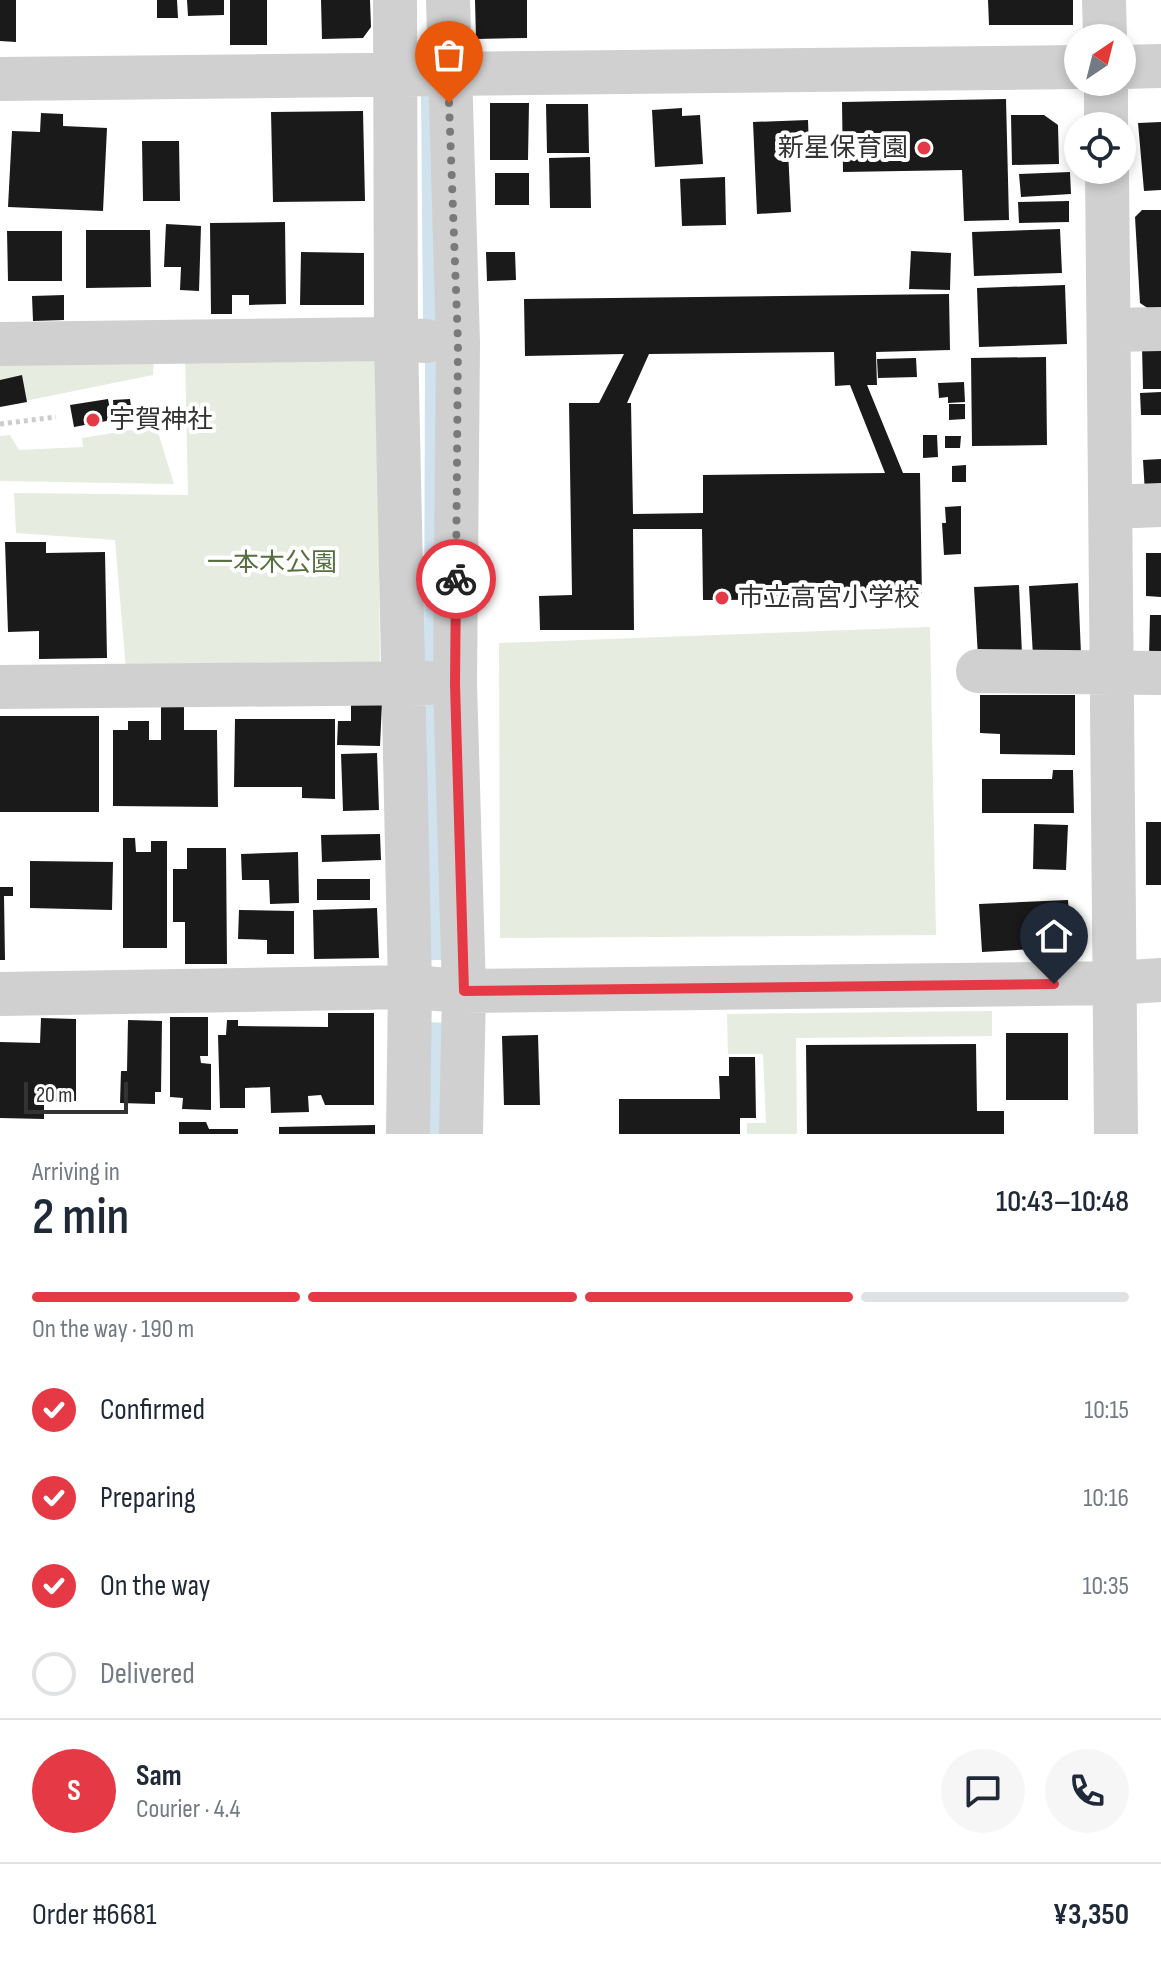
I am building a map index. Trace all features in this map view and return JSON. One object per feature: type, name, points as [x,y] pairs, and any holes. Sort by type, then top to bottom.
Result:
[{"type":"street","points":[[395,0],[401,682],[410,987],[408,1134]]},
{"type":"street","points":[[448,0],[458,343],[455,684],[464,991],[461,1134]]},
{"type":"street","points":[[1104,0],[1105,24]]},
{"type":"street","points":[[1136,67],[1161,66]]},
{"type":"street","points":[[0,79],[1064,67]]},
{"type":"street","points":[[1107,184],[1116,1134]]},
{"type":"street","points":[[1110,330],[1161,329]]},
{"type":"street","points":[[0,344],[396,339],[458,343]]},
{"type":"street","points":[[1111,507],[1161,505]]},
{"type":"street","points":[[978,671],[1161,673]]},
{"type":"street","points":[[0,687],[455,684]]},
{"type":"street","points":[[0,994],[410,987],[464,991],[1161,980]]},
{"type":"path","points":[[0,424],[56,417]]},
{"type":"green space","name":"一本木公園","points":[[377,349],[380,674],[126,670],[115,540],[16,533],[14,493],[188,495],[185,356]]},
{"type":"green space","points":[[154,356],[153,375],[0,406],[0,359]]},
{"type":"green space","points":[[156,426],[174,484],[0,481],[0,436],[10,435],[19,450],[83,447],[82,438]]},
{"type":"green space","points":[[930,627],[936,935],[500,938],[499,643]]},
{"type":"green space","points":[[992,1011],[992,1036],[796,1038],[797,1134],[747,1134],[747,1123],[766,1123],[763,1054],[728,1054],[727,1014]]},
{"type":"water","points":[[421,92],[446,92],[447,326],[423,326]]},
{"type":"water","points":[[425,358],[447,358],[447,673],[424,672]]},
{"type":"water","points":[[426,701],[450,702],[452,960],[428,960]]},
{"type":"water","points":[[425,1022],[450,1023],[449,1134],[424,1134]]},
{"type":"building","points":[[0,0],[16,0],[16,42],[0,41]]},
{"type":"building","points":[[157,0],[177,0],[178,18],[157,18]]},
{"type":"building","points":[[187,0],[224,0],[224,15],[188,16]]},
{"type":"building","points":[[230,0],[267,0],[267,45],[230,45]]},
{"type":"building","points":[[321,0],[370,0],[371,27],[363,38],[322,39]]},
{"type":"building","points":[[475,0],[527,0],[527,38],[476,39]]},
{"type":"building","points":[[988,0],[1073,0],[1073,24],[989,25]]},
{"type":"building","points":[[1006,99],[1009,220],[964,221],[962,170],[843,172],[842,102]]},
{"type":"building","points":[[490,103],[529,103],[528,160],[490,160]]},
{"type":"building","points":[[546,104],[588,104],[589,153],[547,153]]},
{"type":"building","points":[[682,108],[682,116],[700,115],[703,164],[655,167],[652,110]]},
{"type":"building","points":[[363,111],[365,201],[273,202],[271,112]]},
{"type":"building","points":[[41,113],[63,114],[63,126],[107,128],[103,211],[8,207],[12,131],[40,132]]},
{"type":"building","points":[[1011,115],[1044,115],[1058,125],[1059,164],[1012,165]]},
{"type":"building","points":[[808,120],[809,149],[788,150],[791,212],[757,214],[753,122]]},
{"type":"building","points":[[1161,122],[1161,190],[1144,191],[1138,123]]},
{"type":"building","points":[[142,141],[179,141],[180,201],[143,201]]},
{"type":"building","points":[[590,157],[591,208],[550,208],[549,158]]},
{"type":"building","points":[[1064,172],[1064,184],[1071,184],[1071,194],[1021,197],[1019,174]]},
{"type":"building","points":[[495,173],[529,173],[529,205],[495,205]]},
{"type":"building","points":[[725,177],[726,225],[682,226],[680,179]]},
{"type":"building","points":[[1069,201],[1069,222],[1019,223],[1018,202]]},
{"type":"building","points":[[1142,210],[1161,210],[1161,310],[1149,309],[1140,303],[1135,217]]},
{"type":"building","points":[[285,222],[286,304],[249,305],[249,295],[232,295],[232,314],[211,314],[210,223]]},
{"type":"building","points":[[166,224],[201,226],[199,291],[180,290],[181,267],[164,267]]},
{"type":"building","points":[[1060,229],[1062,273],[974,276],[972,232]]},
{"type":"building","points":[[86,230],[150,230],[151,287],[86,288]]},
{"type":"building","points":[[7,231],[62,231],[62,281],[8,281]]},
{"type":"building","points":[[911,251],[951,253],[950,290],[909,289]]},
{"type":"building","points":[[301,252],[364,253],[364,305],[300,305]]},
{"type":"building","points":[[486,252],[515,252],[516,280],[487,281]]},
{"type":"building","points":[[1065,285],[1067,344],[979,347],[977,288]]},
{"type":"building","points":[[949,294],[950,350],[876,352],[877,385],[867,385],[903,473],[920,473],[922,599],[703,600],[702,529],[633,529],[634,630],[540,630],[539,596],[572,595],[569,403],[599,403],[624,354],[525,356],[524,299]],"holes":[[[834,352],[835,386],[850,385],[885,473],[703,475],[703,513],[633,514],[631,403],[627,403],[649,354]]]},
{"type":"building","points":[[64,295],[64,320],[33,321],[32,296]]},
{"type":"building","points":[[1142,346],[1161,346],[1161,389],[1143,389]]},
{"type":"building","points":[[1046,357],[1047,445],[972,446],[971,358]]},
{"type":"building","points":[[916,358],[917,377],[878,378],[877,359]]},
{"type":"building","points":[[22,375],[27,402],[0,407],[0,380]]},
{"type":"building","points":[[964,382],[965,402],[948,403],[948,397],[939,398],[938,383]]},
{"type":"building","points":[[1161,392],[1161,415],[1141,415],[1140,393]]},
{"type":"building","points":[[108,399],[112,420],[74,427],[70,405]]},
{"type":"building","points":[[130,399],[132,414],[114,416],[113,400]]},
{"type":"building","points":[[949,404],[965,404],[965,419],[949,420]]},
{"type":"building","points":[[923,435],[937,435],[938,457],[923,458]]},
{"type":"building","points":[[945,436],[961,436],[960,448],[945,448]]},
{"type":"building","points":[[1161,459],[1161,492],[1145,493],[1143,460]]},
{"type":"building","points":[[966,465],[966,482],[952,482],[952,466]]},
{"type":"building","points":[[961,506],[961,554],[944,555],[942,523],[946,523],[945,507]]},
{"type":"building","points":[[5,542],[46,542],[46,553],[105,552],[107,658],[39,659],[39,631],[8,632]]},
{"type":"building","points":[[1146,553],[1161,553],[1161,597],[1146,596]]},
{"type":"building","points":[[1078,583],[1081,654],[1033,656],[1029,586]]},
{"type":"building","points":[[1019,585],[1022,655],[978,657],[974,587]]},
{"type":"building","points":[[1150,615],[1161,615],[1161,657],[1149,656]]},
{"type":"building","points":[[980,695],[1075,695],[1075,755],[1000,754],[1000,734],[980,733]]},
{"type":"building","points":[[351,701],[382,702],[380,746],[337,745],[338,721],[351,721]]},
{"type":"building","points":[[161,704],[184,705],[184,730],[217,730],[218,807],[113,806],[113,730],[128,730],[128,721],[149,721],[149,740],[161,740]]},
{"type":"building","points":[[0,716],[99,716],[99,812],[0,812]]},
{"type":"building","points":[[235,719],[335,719],[335,799],[302,798],[302,787],[234,787]]},
{"type":"building","points":[[377,753],[379,810],[343,811],[341,754]]},
{"type":"building","points":[[1053,770],[1073,770],[1074,813],[982,813],[982,779],[1052,779]]},
{"type":"building","points":[[1146,822],[1161,822],[1161,885],[1146,885]]},
{"type":"building","points":[[1034,824],[1068,825],[1066,870],[1033,869]]},
{"type":"building","points":[[380,834],[381,860],[322,862],[321,835]]},
{"type":"building","points":[[123,838],[135,838],[136,852],[151,852],[151,841],[167,841],[167,948],[123,948]]},
{"type":"building","points":[[187,848],[226,848],[227,964],[185,964],[185,922],[173,922],[173,869],[187,869]]},
{"type":"building","points":[[298,852],[299,903],[270,904],[269,880],[242,880],[241,854]]},
{"type":"building","points":[[30,861],[113,862],[112,910],[30,908]]},
{"type":"building","points":[[317,879],[370,879],[370,900],[317,900]]},
{"type":"building","points":[[0,887],[13,887],[13,896],[4,896],[5,960],[0,960]]},
{"type":"building","points":[[1068,900],[1071,947],[982,952],[979,904]]},
{"type":"building","points":[[377,908],[379,958],[314,959],[313,910]]},
{"type":"building","points":[[239,910],[294,911],[294,954],[267,954],[267,940],[238,939]]},
{"type":"building","points":[[328,1013],[374,1013],[374,1105],[325,1105],[321,1095],[308,1096],[309,1112],[271,1113],[270,1087],[245,1088],[245,1108],[220,1108],[218,1035],[226,1035],[227,1020],[238,1020],[238,1026],[328,1027]]},
{"type":"building","points":[[170,1017],[208,1017],[208,1056],[200,1056],[201,1063],[211,1064],[211,1110],[182,1109],[183,1098],[170,1097]]},
{"type":"building","points":[[41,1018],[76,1019],[76,1101],[44,1101],[44,1119],[0,1118],[0,1042],[40,1043]]},
{"type":"building","points":[[128,1020],[162,1021],[161,1092],[155,1092],[155,1104],[120,1103],[121,1071],[127,1071]]},
{"type":"building","points":[[1006,1033],[1068,1033],[1068,1100],[1006,1100]]},
{"type":"building","points":[[538,1035],[540,1105],[504,1105],[502,1036]]},
{"type":"building","points":[[976,1044],[977,1111],[1004,1111],[1004,1134],[807,1134],[806,1045]]},
{"type":"building","points":[[729,1057],[755,1057],[756,1118],[740,1118],[740,1134],[619,1134],[619,1099],[720,1099],[719,1076],[729,1076]]},
{"type":"building","points":[[179,1122],[206,1122],[209,1129],[238,1129],[238,1134],[179,1134]]},
{"type":"building","points":[[375,1125],[375,1134],[279,1134],[279,1127]]},
{"type":"way so far","points":[[449,103],[458,343],[456,579]]},
{"type":"place","name":"新星保育園","points":[[924,148]]},
{"type":"place","name":"宇賀神社","points":[[93,420]]},
{"type":"place","name":"市立高宮小学校","points":[[722,598]]},
{"type":"route","points":[[456,579],[455,684],[464,991],[1054,984]]}]
